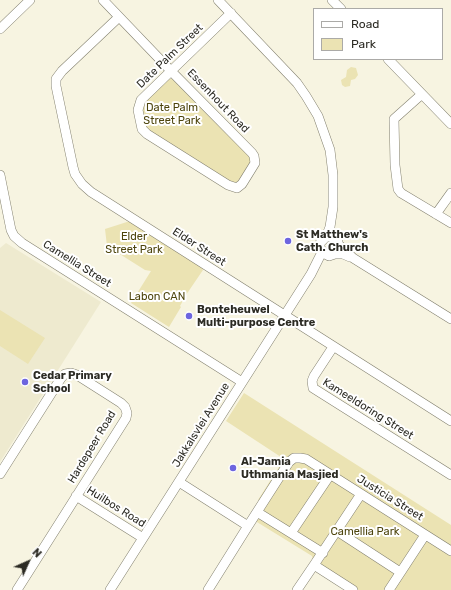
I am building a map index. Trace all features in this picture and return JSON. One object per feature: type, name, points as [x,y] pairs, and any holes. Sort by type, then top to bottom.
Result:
[{"type":"street","points":[[0,29],[30,0]]},
{"type":"street","name":"Essenhout Road","points":[[103,0],[254,156],[255,163],[242,184],[237,188]]},
{"type":"street","points":[[218,0],[297,83],[314,108],[330,150],[333,175],[333,207],[338,250],[329,254]]},
{"type":"street","points":[[332,0],[340,8]]},
{"type":"street","name":"Date Palm Street","points":[[230,13],[141,100],[138,105],[138,110],[142,128],[151,137],[228,185],[237,188]]},
{"type":"street","name":"Elder Street","points":[[120,17],[62,71],[56,79],[56,86],[73,167],[78,180],[91,192],[451,421]]},
{"type":"street","points":[[389,60],[451,124]]},
{"type":"street","points":[[422,94],[394,119],[395,165],[398,189],[401,193],[451,223]]},
{"type":"street","name":"Camellia Street","points":[[0,175],[11,230],[14,236],[22,243],[242,382]]},
{"type":"street","points":[[436,214],[451,193]]},
{"type":"street","points":[[333,207],[330,227],[326,237],[320,244],[329,254],[343,254],[353,258],[451,319]]},
{"type":"street","points":[[326,237],[331,237],[353,258]]},
{"type":"street","name":"Jakkalsvlei Avenue","points":[[110,590],[284,315],[311,274],[329,254]]},
{"type":"street","name":"Kameeldoring Street","points":[[334,347],[314,376],[312,381],[313,388],[451,475]]},
{"type":"street","name":"Hardepeer Road","points":[[0,474],[61,378],[68,373],[74,374],[121,403],[125,407],[127,413],[126,418],[76,496]]},
{"type":"street","name":"Justicia Street","points":[[257,512],[289,462],[294,458],[300,458],[306,460],[361,494],[451,552]]},
{"type":"street","points":[[291,533],[330,475]]},
{"type":"street","points":[[179,482],[248,526]]},
{"type":"street","points":[[297,590],[361,494]]},
{"type":"street","points":[[17,590],[76,496]]},
{"type":"street","name":"Huilbos Road","points":[[76,496],[143,538]]},
{"type":"street","points":[[208,590],[257,512],[323,553]]},
{"type":"street","points":[[337,531],[400,572]]},
{"type":"street","points":[[389,590],[425,535]]},
{"type":"street","points":[[314,565],[353,590]]},
{"type":"shaded area","name":"Cedar Primary School","points":[[6,243],[101,302],[0,462],[0,248]]},
{"type":"green space","points":[[351,67],[356,68],[358,75],[355,79],[351,80],[350,86],[345,87],[342,85],[341,80],[346,77],[347,70]]},
{"type":"green space","name":"Date Palm Street Park","points":[[168,79],[172,79],[249,155],[251,161],[238,182],[233,183],[147,129],[142,112],[144,102]]},
{"type":"green space","name":"Elder Street Park","points":[[130,221],[201,266],[203,270],[186,295],[180,306],[181,307],[169,327],[131,303],[151,271],[145,270],[107,246],[105,229]]},
{"type":"green space","points":[[0,310],[45,338],[28,364],[0,346]]},
{"type":"green space","name":"Camellia Park","points":[[244,393],[451,525],[451,590],[358,590],[322,567],[314,566],[312,556],[252,519],[262,502],[258,500],[284,459],[226,421]]},
{"type":"place","name":"St Matthew's Cath. Church","points":[[288,241]]},
{"type":"place","name":"Bonteheuwel Multi-purpose Centre","points":[[189,316]]},
{"type":"place","name":"Cedar Primary School","points":[[25,382]]},
{"type":"place","name":"Al-Jamia Uthmania Masjied","points":[[233,468]]},
{"type":"park label","name":"Labon CAN","points":[[157,297]]}]
